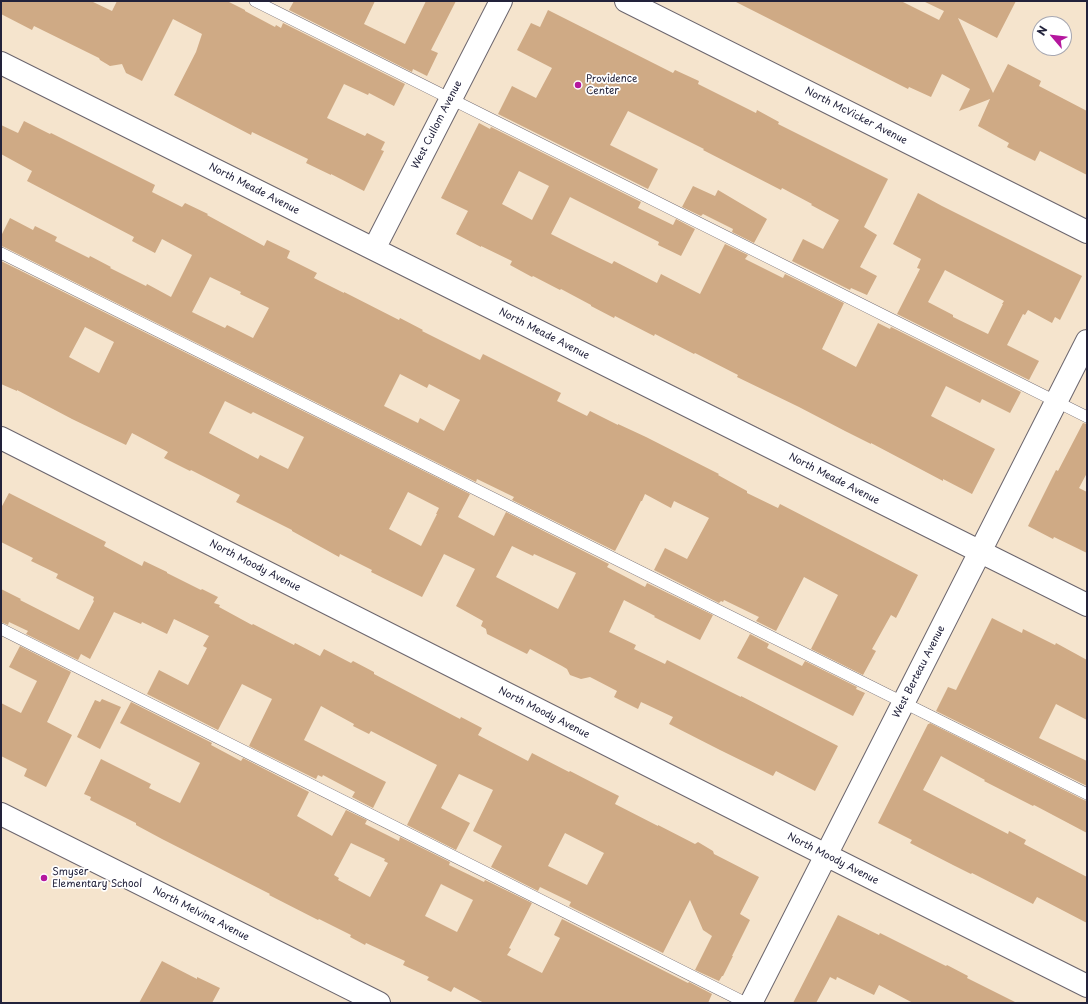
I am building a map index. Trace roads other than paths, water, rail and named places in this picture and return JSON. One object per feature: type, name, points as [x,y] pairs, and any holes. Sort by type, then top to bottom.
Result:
[{"type":"street","name":"West Cullom Avenue","points":[[374,249],[501,1]]},
{"type":"street","name":"North McVicker Avenue","points":[[626,1],[1087,232]]},
{"type":"street","name":"North Meade Avenue","points":[[1,63],[1087,605]]},
{"type":"street","name":"West Berteau Avenue","points":[[751,1003],[1087,341]]},
{"type":"street","name":"North Moody Avenue","points":[[1,438],[1087,986]]},
{"type":"street","name":"North Melvina Avenue","points":[[1,814],[379,1003]]},
{"type":"lane","points":[[255,1],[1087,417]]},
{"type":"lane","points":[[1,253],[1087,794]]},
{"type":"lane","points":[[1,629],[746,1003]]},
{"type":"place","name":"Providence Center","points":[[578,85]]},
{"type":"place","name":"Smyser Elementary School","points":[[44,878]]}]
